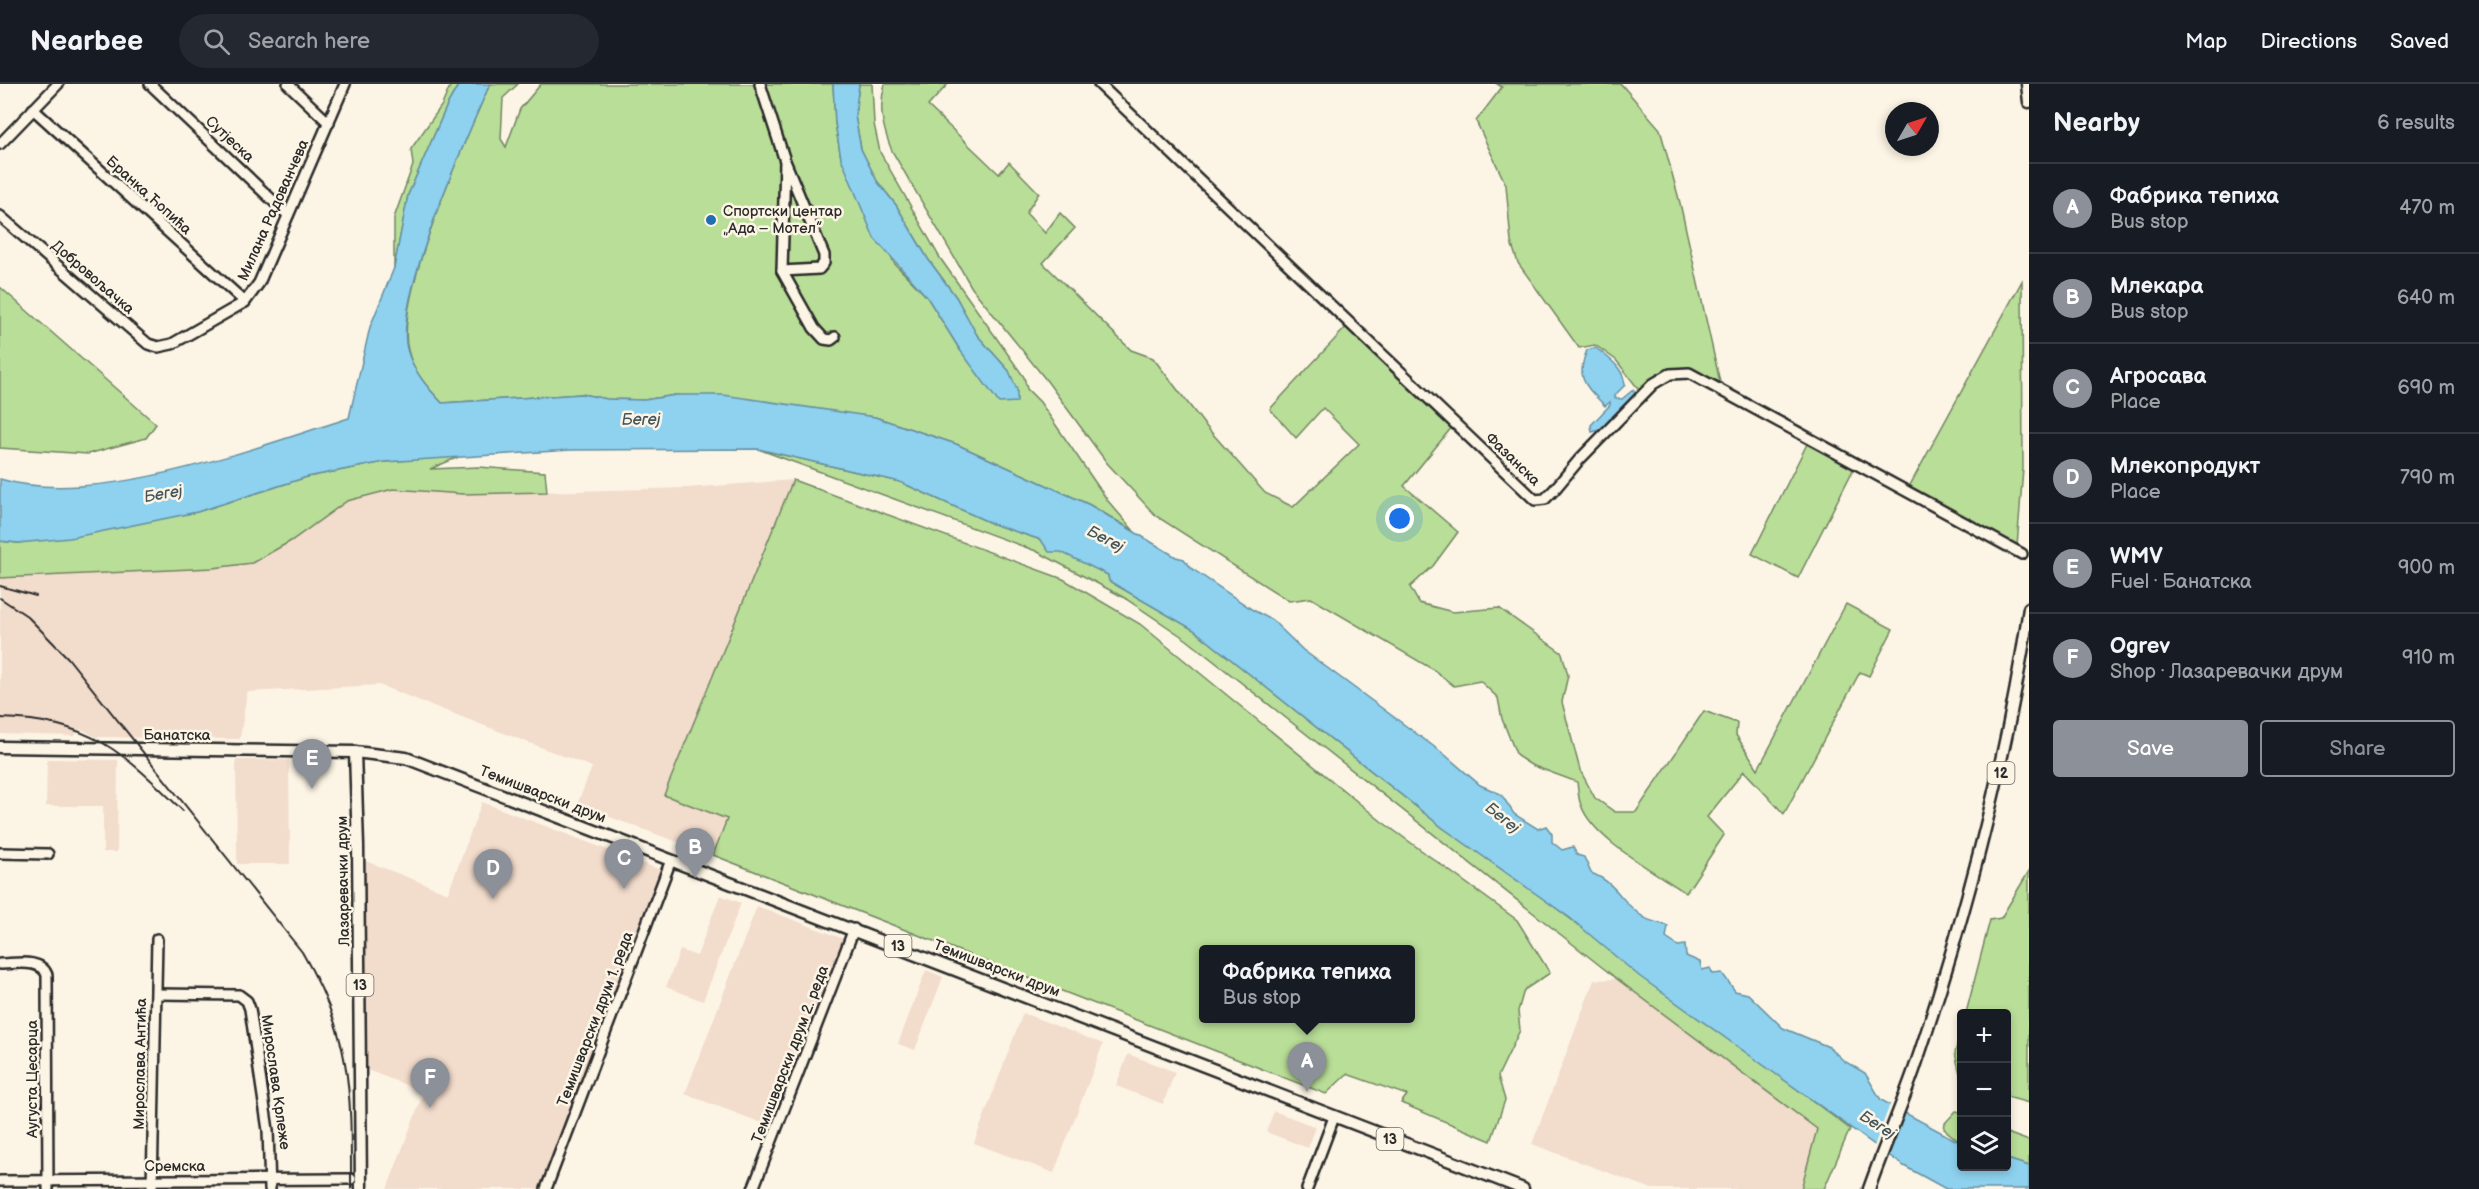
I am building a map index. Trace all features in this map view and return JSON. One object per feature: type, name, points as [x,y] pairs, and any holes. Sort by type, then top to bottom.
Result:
[{"type":"main road","points":[[2027,84],[2029,102]]},
{"type":"main road","name":"12","points":[[1869,1188],[1914,1070],[1992,808],[2007,747],[2029,608]]},
{"type":"main road","name":"Банатска","points":[[0,747],[355,752]]},
{"type":"main road","name":"Темишварски друм","points":[[355,752],[406,758],[1523,1189]]},
{"type":"main road","name":"Лазаревачки друм","points":[[355,752],[362,1189]]},
{"type":"street","points":[[0,144],[58,84]]},
{"type":"street","name":"Сутјеска","points":[[150,84],[288,215]]},
{"type":"street","points":[[288,84],[329,123]]},
{"type":"street","name":"Милана Радованчева","points":[[172,344],[245,302],[259,284],[345,84]]},
{"type":"street","points":[[760,84],[784,161],[825,259],[819,269],[782,271]]},
{"type":"street","name":"Фазанска","points":[[1099,84],[1535,500],[1545,499],[1579,460],[1653,384],[1670,374],[1689,373],[2022,554]]},
{"type":"street","name":"Бранка Ћопића","points":[[33,109],[245,302]]},
{"type":"street","points":[[784,161],[782,271],[814,328],[824,339],[831,340],[835,336]]},
{"type":"street","name":"Добровољачка","points":[[0,216],[148,344],[158,347],[172,344]]},
{"type":"street","points":[[0,853],[48,854]]},
{"type":"street","name":"Темишварски друм 1. реда","points":[[546,1189],[672,860]]},
{"type":"street","name":"Темишварски друм 2. реда","points":[[753,1189],[854,929]]},
{"type":"street","name":"Мирослава Антића","points":[[152,1185],[157,939]]},
{"type":"street","name":"Аугуста Цесарца","points":[[0,964],[36,964],[44,969],[47,975],[48,1185]]},
{"type":"street","name":"Мирослава Крлеже","points":[[157,994],[239,995],[246,1001],[250,1009],[268,1130],[270,1185]]},
{"type":"street","points":[[1307,1189],[1334,1117]]},
{"type":"street","name":"Сремска","points":[[0,1181],[48,1185],[270,1185],[351,1179]]},
{"type":"shaded area","points":[[793,480],[664,794],[727,819],[713,855],[577,805],[592,767],[379,685],[247,692],[240,739],[96,737],[81,729],[74,736],[0,734],[0,578],[213,568],[252,563],[291,541],[347,501],[393,489],[463,494],[686,488]]},
{"type":"shaded area","points":[[47,759],[118,760],[117,852],[103,852],[103,806],[46,806]]},
{"type":"shaded area","points":[[236,760],[289,760],[290,864],[237,864]]},
{"type":"shaded area","points":[[482,802],[663,871],[543,1189],[387,1189],[424,1092],[362,1068],[363,860],[448,893]]},
{"type":"shaded area","points":[[720,895],[741,903],[703,1001],[666,987],[680,950],[697,956]]},
{"type":"shaded area","points":[[757,906],[844,939],[773,1127],[685,1094]]},
{"type":"shaded area","points":[[926,970],[943,977],[915,1050],[898,1044]]},
{"type":"shaded area","points":[[1617,979],[1818,1129],[1801,1189],[1652,1189],[1532,1144],[1594,980]]},
{"type":"shaded area","points":[[1023,1013],[1103,1044],[1054,1173],[974,1143]]},
{"type":"shaded area","points":[[1128,1054],[1175,1072],[1163,1104],[1116,1086]]},
{"type":"shaded area","points":[[1274,1111],[1316,1127],[1308,1148],[1266,1132]]},
{"type":"green space","points":[[451,84],[459,84],[448,103],[408,195],[394,268],[394,218],[413,165],[411,149],[442,105]]},
{"type":"green space","points":[[490,84],[518,84],[503,98],[501,139],[506,147],[520,109],[541,84],[833,84],[835,123],[841,158],[894,263],[927,297],[960,350],[1009,371],[977,335],[956,297],[928,259],[896,205],[877,181],[861,149],[855,116],[859,84],[872,84],[874,124],[880,152],[940,258],[1024,377],[1027,389],[1040,402],[1108,501],[1134,531],[1090,505],[956,444],[875,417],[676,395],[644,400],[607,399],[582,394],[442,403],[413,365],[408,350],[407,326],[412,294],[435,217]]},
{"type":"green space","points":[[885,84],[948,84],[928,106],[999,174],[1009,162],[1039,193],[1026,213],[1045,233],[1060,213],[1075,228],[1043,263],[1131,350],[1153,358],[1204,424],[1265,493],[1293,507],[1359,444],[1323,408],[1296,438],[1270,409],[1348,325],[1452,427],[1404,486],[1458,532],[1433,566],[1410,587],[1419,603],[1453,612],[1499,608],[1562,653],[1568,675],[1562,702],[1580,770],[1595,798],[1615,812],[1636,812],[1704,711],[1737,723],[1736,735],[1758,769],[1846,604],[1893,629],[1869,676],[1860,672],[1784,814],[1744,771],[1707,817],[1724,835],[1686,893],[1627,854],[1598,831],[1581,805],[1577,782],[1531,765],[1517,756],[1502,719],[1498,698],[1480,681],[1454,686],[1434,670],[1311,598],[1289,601],[1156,516],[1107,463],[1047,381],[972,288],[892,151],[882,118]]},
{"type":"green space","points":[[1497,84],[1621,84],[1660,129],[1680,203],[1720,382],[1695,373],[1678,371],[1662,377],[1640,391],[1616,360],[1595,345],[1579,348],[1518,263],[1511,242],[1506,185],[1476,121],[1502,87]]},
{"type":"green space","points":[[2022,281],[2023,468],[2017,547],[1909,487]]},
{"type":"green space","points":[[0,287],[156,424],[146,438],[88,454],[0,448]]},
{"type":"green space","points":[[1809,440],[1854,468],[1798,578],[1752,554]]},
{"type":"green space","points":[[758,449],[900,482],[993,524],[1041,540],[1108,575],[1109,581],[1194,630],[1443,828],[1520,881],[1850,1129],[1824,1189],[1801,1189],[1817,1129],[1617,979],[1187,640],[1123,597],[1036,551]]},
{"type":"green space","points":[[461,456],[430,469],[479,467],[545,472],[547,492],[463,494],[393,489],[347,501],[291,541],[252,563],[213,568],[0,578],[0,541],[18,543],[197,512],[307,477],[384,462]]},
{"type":"green space","points":[[793,480],[1063,579],[1140,624],[1381,821],[1517,920],[1550,973],[1524,990],[1518,1011],[1520,1030],[1498,1076],[1505,1100],[1491,1141],[1401,1103],[1407,1095],[1347,1074],[1326,1094],[713,855],[727,819],[664,795]]},
{"type":"green space","points":[[2029,871],[2029,1103],[2011,1098],[2011,1009],[1967,1009],[1990,920],[2001,918]]},
{"type":"green space","points":[[1957,1111],[1957,1140],[1944,1129],[1945,1123]]},
{"type":"green space","points":[[2011,1134],[2029,1141],[2029,1166],[2011,1160]]},
{"type":"water","name":"Бегеј","points":[[459,84],[490,84],[450,177],[421,256],[411,293],[406,325],[407,349],[413,364],[426,385],[442,403],[582,394],[607,399],[644,400],[676,395],[723,395],[875,417],[956,444],[1090,505],[1176,557],[1184,559],[1191,568],[1253,610],[1272,620],[1303,650],[1444,754],[1480,785],[1501,794],[1514,814],[1538,829],[1546,826],[1552,834],[1552,842],[1562,850],[1573,847],[1577,855],[1584,857],[1591,873],[1608,882],[1637,913],[1668,926],[1666,938],[1678,946],[1685,945],[1686,956],[1700,962],[1702,970],[1710,968],[1713,974],[1722,973],[1735,991],[1748,994],[1783,1028],[1829,1047],[1844,1061],[1865,1073],[1881,1100],[1957,1141],[1957,1171],[2011,1171],[2011,1160],[2029,1166],[2029,1189],[1946,1189],[1904,1166],[1639,976],[1570,918],[1443,828],[1194,630],[1109,581],[1108,575],[1061,552],[1049,552],[1041,540],[993,524],[900,482],[758,449],[571,450],[384,462],[307,477],[197,512],[70,538],[18,543],[0,541],[0,479],[39,486],[82,486],[128,480],[175,471],[222,458],[349,418],[370,327],[394,268],[408,195],[448,103]]},
{"type":"water","points":[[833,84],[859,84],[855,116],[861,149],[877,181],[896,205],[928,259],[956,297],[977,335],[1009,371],[1017,390],[1017,402],[999,403],[960,350],[927,297],[874,238],[841,158],[835,123]]},
{"type":"water","points":[[1596,348],[1622,373],[1625,385],[1615,395],[1615,398],[1622,399],[1633,390],[1636,393],[1632,404],[1599,430],[1592,432],[1591,425],[1610,405],[1610,402],[1605,406],[1587,387],[1582,375],[1587,350]]},
{"type":"pier","points":[[1891,1102],[1905,1108],[1886,1157],[1873,1149]]},
{"type":"railway","points":[[0,586],[36,596]]},
{"type":"railway","points":[[0,598],[27,616],[68,658],[302,952],[319,983],[331,1012],[346,1067],[351,1123],[351,1189]]},
{"type":"railway","points":[[0,718],[31,720],[81,732],[122,756],[183,811]]},
{"type":"place","name":"Спортски центар „Ада – Мотел”","points":[[711,220]]},
{"type":"place","name":"WMV","points":[[312,789]]},
{"type":"place","name":"Млекара","points":[[695,878]]},
{"type":"place","name":"Агросава","points":[[624,889]]},
{"type":"place","name":"Млекопродукт","points":[[493,899]]},
{"type":"place","name":"Фабрика тепиха","points":[[1307,1092]]},
{"type":"place","name":"Ogrev","points":[[430,1108]]}]
